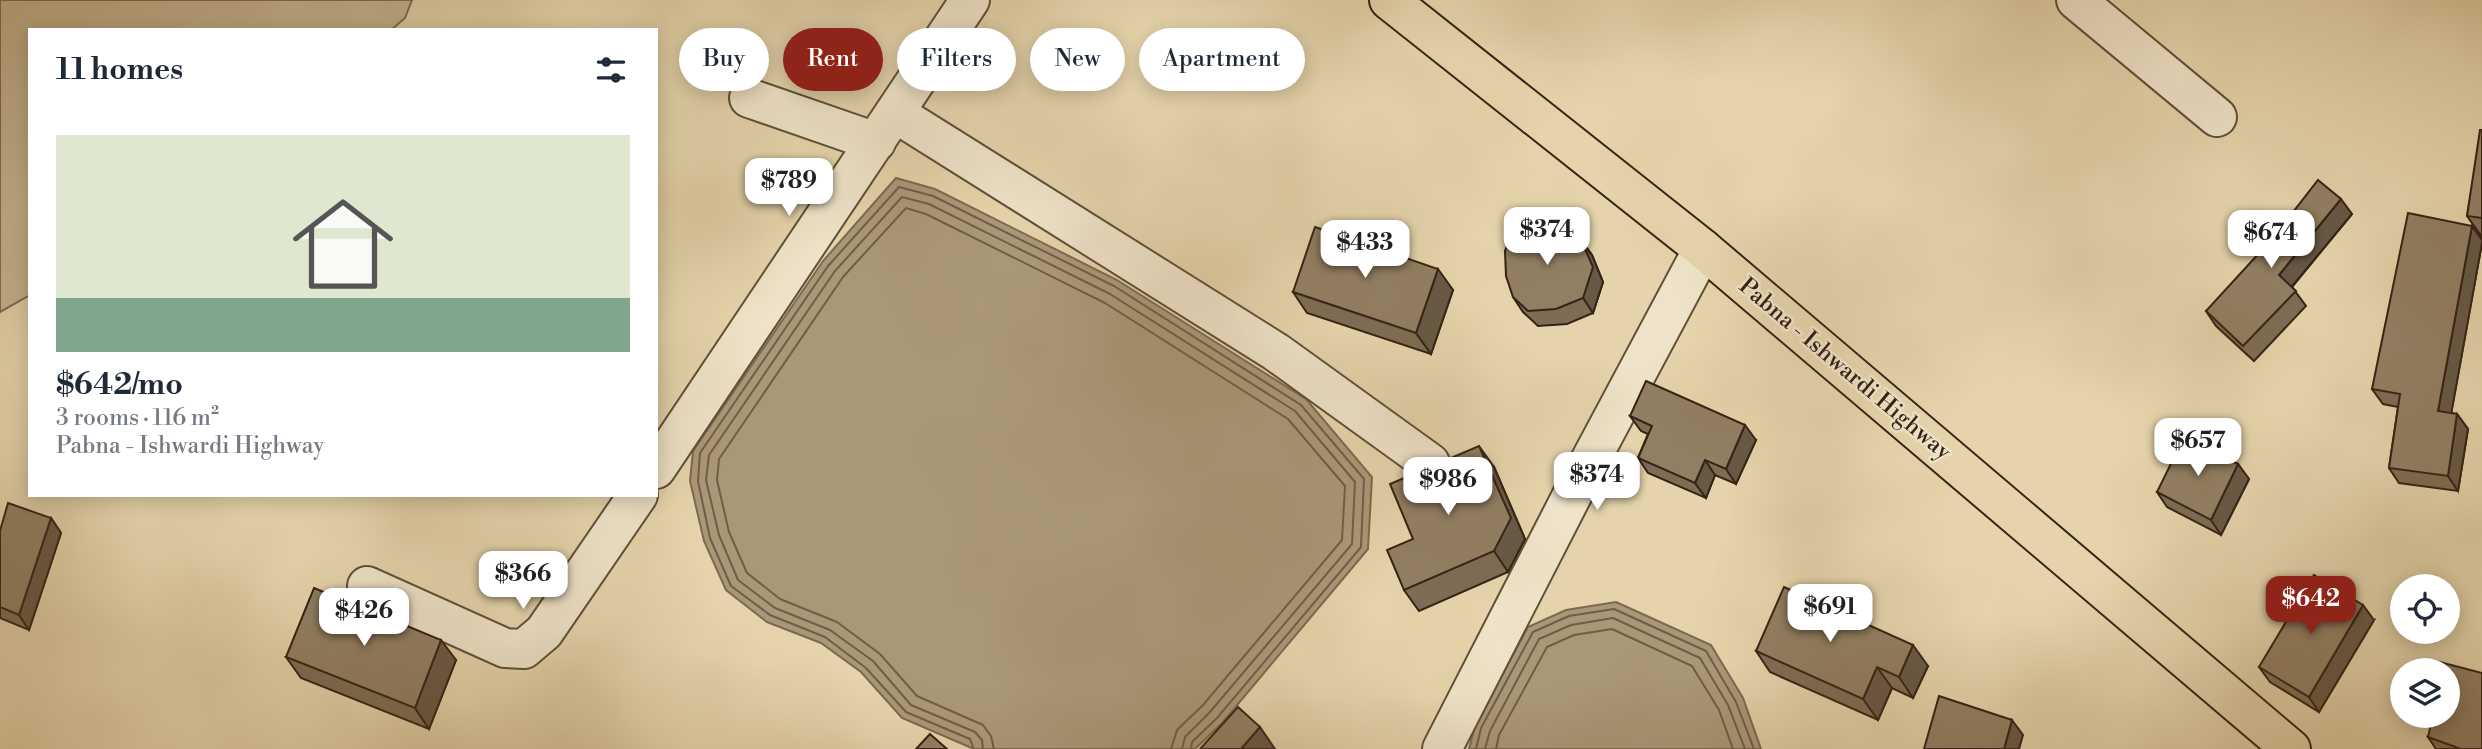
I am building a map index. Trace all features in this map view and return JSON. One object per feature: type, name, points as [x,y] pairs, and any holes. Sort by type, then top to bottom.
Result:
[{"type":"main road","name":"Pabna - Ishwardi Highway","points":[[1389,0],[1703,249],[2291,749]]},
{"type":"street","points":[[658,466],[970,0]]},
{"type":"street","points":[[2076,0],[2217,117]]},
{"type":"street","points":[[749,98],[886,127],[1276,352],[1430,463]]},
{"type":"street","points":[[1442,749],[1584,472],[1703,249]]},
{"type":"street","points":[[367,586],[505,648],[524,649],[544,632],[637,497]]},
{"type":"shaded area","points":[[0,0],[412,0],[405,18],[393,28],[28,28],[28,296],[0,312]]},
{"type":"water","points":[[896,178],[935,189],[1117,280],[1306,399],[1372,477],[1368,549],[1222,723],[1195,749],[974,749],[902,718],[861,672],[821,643],[767,622],[726,590],[704,541],[690,481],[693,451],[823,261]]},
{"type":"water","points":[[1616,602],[1711,645],[1743,698],[1761,749],[1469,749],[1475,726],[1528,627],[1566,610]]},
{"type":"building","points":[[2482,130],[2482,218],[2467,216]]},
{"type":"building","points":[[2318,180],[2341,199],[2279,275],[2296,291],[2243,346],[2206,311],[2272,239]]},
{"type":"building","points":[[2408,213],[2472,226],[2438,411],[2457,414],[2448,476],[2389,468],[2400,394],[2372,389]]},
{"type":"building","points":[[1530,223],[1560,223],[1581,240],[1593,267],[1583,298],[1556,309],[1528,311],[1513,297],[1506,276],[1505,251],[1513,231]]},
{"type":"building","points":[[1315,227],[1438,269],[1416,333],[1293,292]]},
{"type":"building","points":[[1646,381],[1745,425],[1726,469],[1705,460],[1695,483],[1638,458],[1652,426],[1630,416]]},
{"type":"building","points":[[2184,437],[2238,464],[2211,520],[2157,492]]},
{"type":"building","points":[[1479,446],[1511,518],[1494,551],[1404,590],[1387,550],[1413,539],[1390,484]]},
{"type":"building","points":[[8,503],[51,518],[19,615],[0,607],[0,531]]},
{"type":"building","points":[[2314,575],[2363,605],[2309,697],[2259,667]]},
{"type":"building","points":[[1784,587],[1913,645],[1899,677],[1877,667],[1863,699],[1756,651]]},
{"type":"building","points":[[314,588],[441,640],[415,708],[286,657]]},
{"type":"building","points":[[2460,667],[2482,673],[2482,749],[2461,749],[2428,737],[2430,728],[2460,728]]},
{"type":"building","points":[[1939,696],[2012,720],[2004,749],[1924,749]]},
{"type":"building","points":[[1238,707],[1260,727],[1241,749],[1200,749]]},
{"type":"building","points":[[930,734],[947,749],[916,749]]}]
